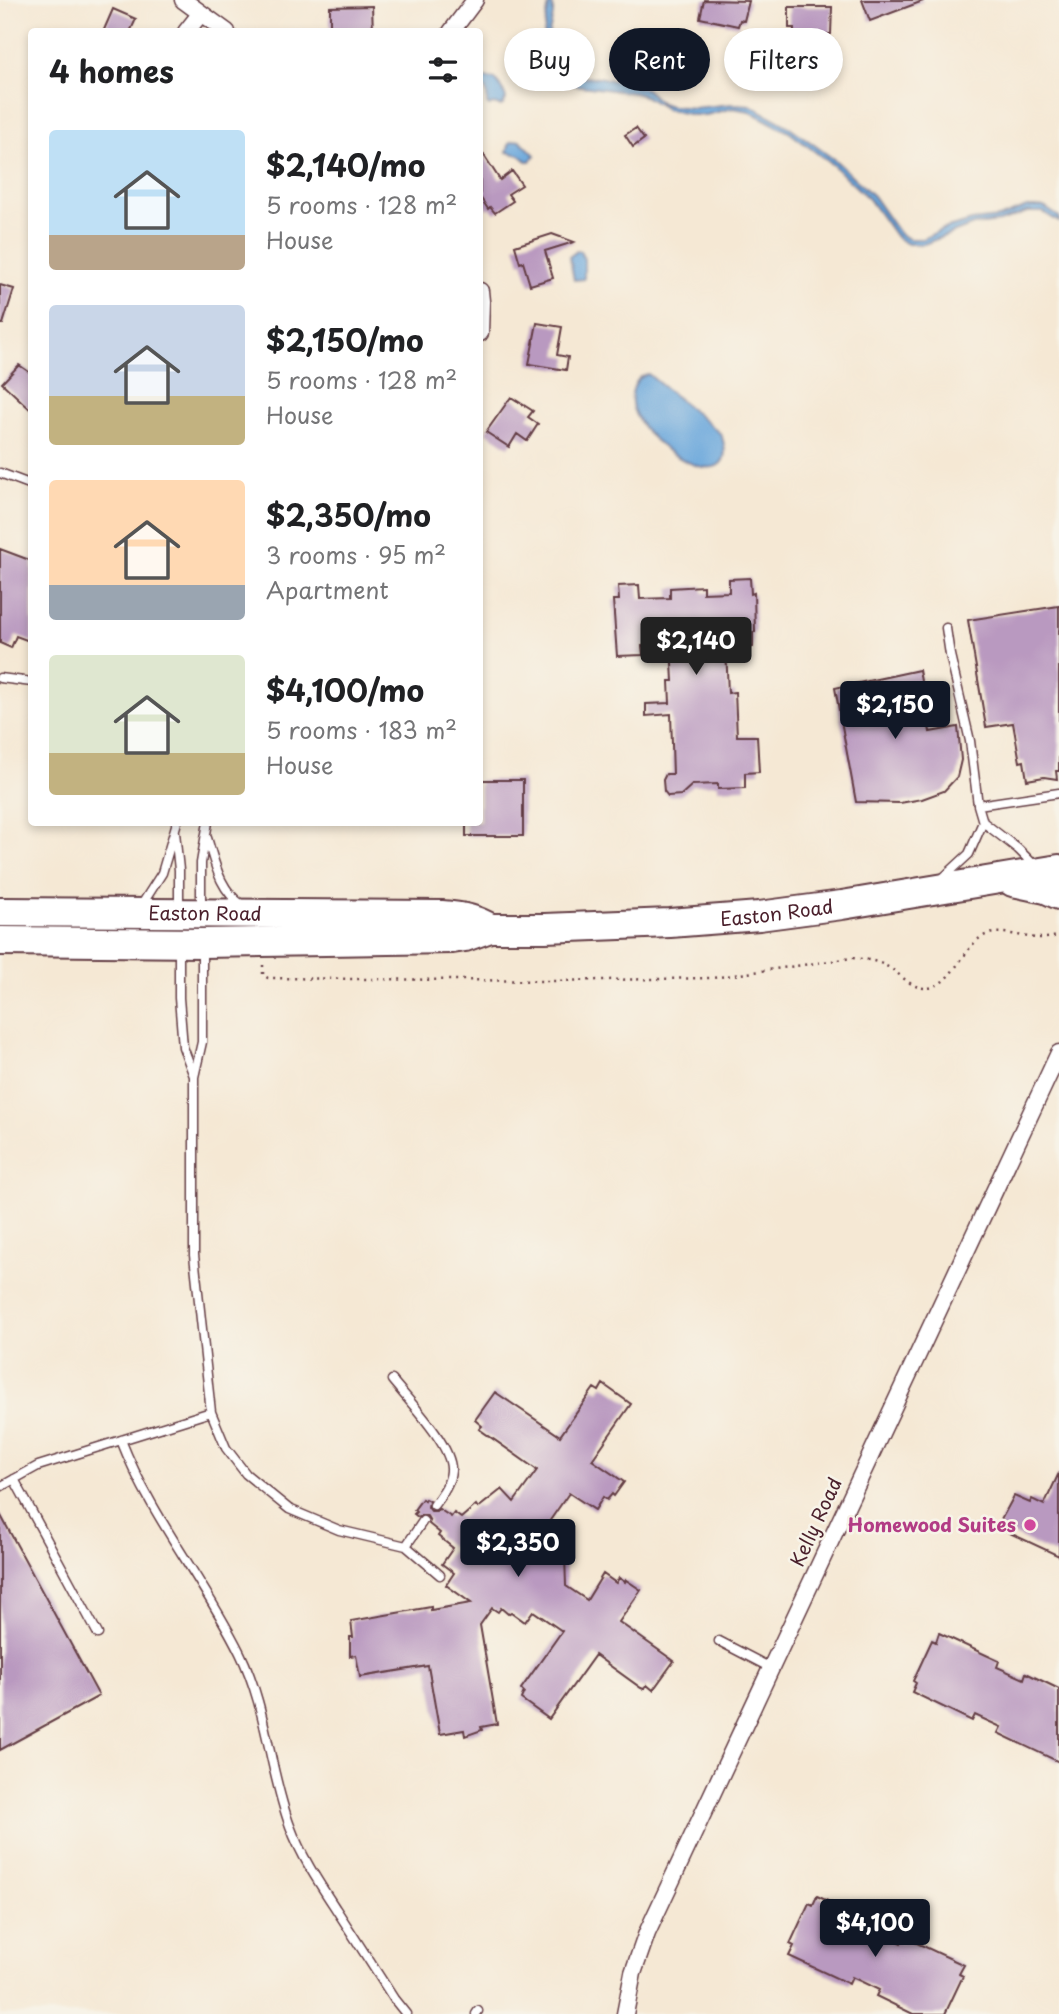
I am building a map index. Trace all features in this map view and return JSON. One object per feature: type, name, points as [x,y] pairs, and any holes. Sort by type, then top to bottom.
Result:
[{"type":"highway","name":"Easton Road","points":[[0,912],[136,913],[190,928],[452,939],[490,928],[670,923],[759,916],[1050,870]]},
{"type":"highway","points":[[996,880],[1018,882],[1059,895]]},
{"type":"highway","name":"Easton Road","points":[[0,941],[190,928],[264,915],[451,915],[482,923],[490,928]]},
{"type":"street","points":[[183,0],[222,28]]},
{"type":"street","points":[[454,28],[475,0]]},
{"type":"street","points":[[189,28],[201,13]]},
{"type":"street","name":"Kelly Road","points":[[625,2014],[633,1973],[647,1933],[1059,1053]]},
{"type":"lane","points":[[0,473],[28,484]]},
{"type":"lane","points":[[946,628],[970,741],[978,805],[983,822],[1050,870]]},
{"type":"lane","points":[[0,678],[28,682]]},
{"type":"lane","points":[[978,805],[1059,793]]},
{"type":"lane","points":[[929,891],[969,854],[983,822]]},
{"type":"lane","points":[[136,913],[162,873],[176,826]]},
{"type":"lane","points":[[194,1077],[183,1047],[179,998],[208,826]]},
{"type":"lane","points":[[175,832],[190,928],[202,1042],[194,1077],[194,1255],[211,1412],[226,1448],[247,1474],[289,1509],[339,1530],[406,1546],[440,1575]]},
{"type":"lane","points":[[207,837],[219,880],[240,904],[264,915]]},
{"type":"lane","points":[[391,1380],[441,1440],[449,1456],[449,1479],[434,1505]]},
{"type":"lane","points":[[0,1487],[38,1466],[211,1412]]},
{"type":"lane","points":[[121,1440],[149,1501],[240,1653],[254,1686],[278,1788],[301,1852],[406,2014]]},
{"type":"lane","points":[[14,1479],[98,1634]]},
{"type":"lane","points":[[406,1546],[424,1521]]},
{"type":"lane","points":[[719,1641],[771,1668]]},
{"type":"path","points":[[264,965],[263,975],[268,978],[549,981],[712,978],[852,958],[884,965],[905,980],[923,988],[931,988],[938,985],[978,939],[987,934],[1006,933],[1044,938],[1059,934]]},
{"type":"water","points":[[547,0],[551,0],[553,17],[550,28],[545,28],[549,4]]},
{"type":"water","points":[[595,77],[609,80],[609,90],[595,88]]},
{"type":"water","points":[[483,79],[495,79],[506,99],[503,105],[487,104]]},
{"type":"water","points":[[619,91],[648,91],[661,103],[671,106],[694,108],[750,105],[791,128],[836,161],[873,196],[899,233],[909,239],[923,239],[941,230],[972,221],[999,218],[1027,207],[1044,207],[1059,217],[1059,222],[1043,212],[1027,212],[1000,222],[973,225],[924,244],[908,244],[896,237],[869,199],[833,165],[789,132],[749,111],[733,108],[706,115],[693,115],[666,109],[645,96]]},
{"type":"water","points":[[520,140],[535,155],[530,161],[507,152],[510,142]]},
{"type":"water","points":[[580,251],[584,259],[584,279],[574,280],[569,257]]},
{"type":"water","points":[[648,374],[721,434],[724,456],[717,466],[702,467],[684,460],[664,448],[647,431],[635,413],[632,394],[637,381]]},
{"type":"building","points":[[704,0],[749,1],[744,21],[740,20],[738,26],[700,18]]},
{"type":"building","points":[[862,0],[923,0],[923,1],[870,21]]},
{"type":"building","points":[[372,6],[373,28],[330,28],[330,7]]},
{"type":"building","points":[[789,7],[832,7],[831,28],[789,28]]},
{"type":"building","points":[[113,9],[136,19],[132,28],[105,28]]},
{"type":"building","points":[[636,128],[644,139],[633,147],[625,135]]},
{"type":"building","points":[[483,154],[500,180],[512,171],[522,185],[508,194],[513,201],[495,213],[490,207],[488,209],[483,202]]},
{"type":"building","points":[[552,234],[574,242],[545,251],[553,278],[530,285],[515,246]]},
{"type":"building","points":[[0,285],[14,289],[3,324],[0,324]]},
{"type":"building","points":[[537,323],[562,327],[557,355],[568,357],[566,370],[529,364]]},
{"type":"building","points":[[19,365],[28,371],[28,407],[2,383]]},
{"type":"building","points":[[511,397],[533,411],[528,417],[538,424],[527,441],[517,434],[509,447],[486,432]]},
{"type":"building","points":[[0,549],[28,560],[28,640],[16,636],[11,648],[0,643]]},
{"type":"building","points":[[750,578],[751,594],[754,593],[753,647],[726,648],[728,693],[735,692],[737,736],[757,736],[759,772],[745,773],[745,788],[718,789],[718,784],[692,785],[681,795],[668,796],[664,791],[663,780],[666,774],[673,774],[671,714],[646,716],[646,704],[670,703],[669,681],[673,681],[671,645],[642,646],[643,655],[617,656],[613,600],[619,600],[618,586],[639,585],[640,599],[670,598],[670,588],[703,586],[703,593],[729,592],[729,579]]},
{"type":"building","points":[[1059,606],[1059,771],[1056,771],[1057,779],[1044,777],[1027,780],[1024,761],[1020,762],[1013,723],[986,727],[968,620]]},
{"type":"building","points":[[919,670],[930,732],[958,727],[961,760],[957,777],[944,791],[922,799],[900,803],[856,802],[835,688]]},
{"type":"building","points":[[483,780],[523,780],[523,836],[466,836],[466,826],[483,826]]},
{"type":"building","points":[[603,1384],[631,1404],[592,1460],[624,1482],[614,1496],[612,1494],[607,1500],[603,1497],[595,1510],[569,1493],[544,1529],[560,1541],[565,1555],[566,1586],[587,1600],[603,1574],[616,1583],[619,1578],[625,1582],[626,1580],[641,1590],[619,1622],[674,1661],[653,1690],[647,1685],[644,1689],[641,1688],[595,1655],[549,1719],[521,1699],[524,1692],[521,1689],[562,1631],[533,1611],[525,1622],[511,1612],[508,1614],[501,1608],[498,1612],[492,1608],[480,1625],[497,1724],[481,1727],[482,1730],[465,1736],[464,1730],[440,1734],[428,1666],[360,1677],[356,1655],[350,1656],[350,1637],[353,1637],[351,1621],[471,1603],[446,1585],[454,1573],[442,1564],[453,1548],[438,1536],[440,1533],[429,1524],[427,1516],[418,1517],[414,1510],[422,1499],[425,1499],[429,1501],[428,1507],[431,1511],[439,1509],[451,1517],[454,1513],[461,1518],[502,1489],[514,1502],[537,1470],[479,1429],[482,1426],[475,1420],[495,1392],[560,1436],[594,1388],[599,1391]]},
{"type":"building","name":"Homewood Suites","points":[[1059,1473],[1059,1556],[999,1528],[1014,1496],[1030,1503],[1032,1499],[1044,1505]]},
{"type":"building","points":[[0,1514],[99,1696],[0,1750]]},
{"type":"building","points":[[939,1633],[999,1661],[997,1667],[1024,1679],[1026,1673],[1059,1689],[1059,1762],[998,1733],[1001,1727],[975,1715],[972,1721],[912,1692],[916,1683],[913,1681],[932,1640],[936,1642]]},
{"type":"building","points":[[817,1896],[877,1924],[874,1930],[901,1943],[904,1937],[964,1965],[959,1974],[963,1976],[945,2014],[913,2014],[876,1996],[879,1990],[852,1977],[849,1984],[789,1956],[794,1946],[790,1944],[809,1903],[813,1905]]},
{"type":"place","name":"Homewood Suites","points":[[1030,1525]]}]
